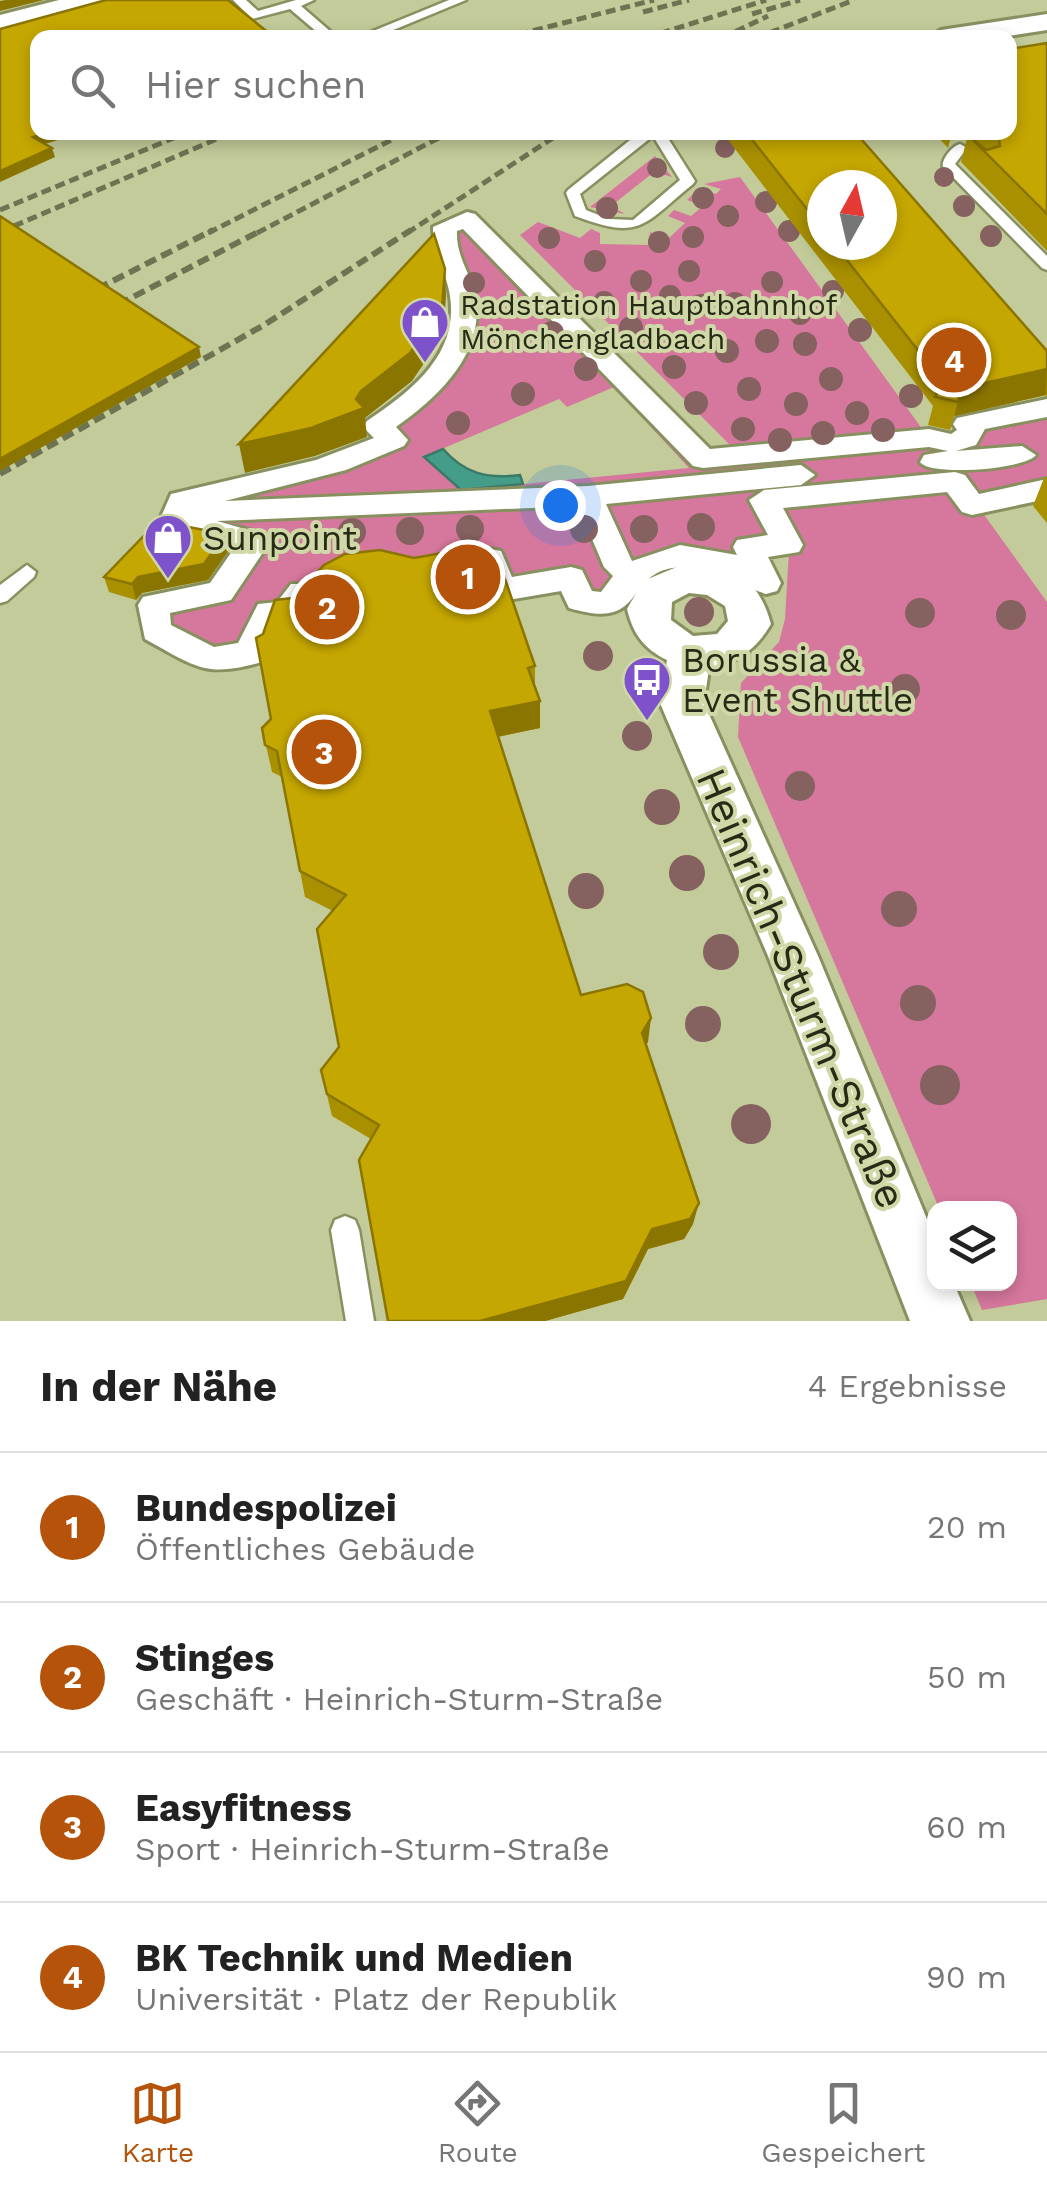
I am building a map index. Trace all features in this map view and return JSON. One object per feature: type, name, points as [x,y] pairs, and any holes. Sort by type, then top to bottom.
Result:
[{"type":"street","points":[[0,25],[95,0]]},
{"type":"street","points":[[994,30],[1047,22]]},
{"type":"street","points":[[328,575],[300,594],[284,615],[269,612],[254,639],[254,652],[211,660],[156,632],[154,605],[220,592],[255,542],[206,528],[172,526],[181,501],[196,502],[232,488],[313,472],[394,440],[377,427],[414,403],[438,378],[458,343],[464,303],[453,262],[445,252],[444,227],[467,219],[703,459],[929,438],[951,443],[966,439],[971,430],[967,424],[1047,408]]},
{"type":"street","points":[[177,513],[588,496],[1035,452]]},
{"type":"street","points":[[948,461],[984,502]]},
{"type":"street","points":[[416,571],[490,559],[502,590],[571,578],[580,600],[609,605],[628,576],[665,558],[714,558],[766,583],[748,547],[788,545],[764,500],[955,482],[972,505],[1047,489]]},
{"type":"street","points":[[588,496],[620,567]]},
{"type":"street","name":"Heinrich-Sturm-Straße","points":[[690,652],[682,703],[793,956],[940,1321]]},
{"type":"lane","points":[[244,1],[256,16],[308,0]]},
{"type":"lane","points":[[383,30],[460,0]]},
{"type":"lane","points":[[292,5],[322,30]]},
{"type":"lane","points":[[639,140],[573,192],[580,213],[608,223],[636,224],[688,181],[662,140]]},
{"type":"lane","points":[[955,140],[966,154],[948,164],[1047,265]]},
{"type":"lane","points":[[0,596],[26,572]]},
{"type":"lane","points":[[345,1230],[360,1321]]},
{"type":"shaded area","points":[[655,156],[672,177],[654,172],[611,206],[625,214],[590,207]]},
{"type":"shaded area","points":[[740,177],[928,437],[951,443],[971,430],[1047,408],[1047,489],[977,505],[1047,602],[1047,1299],[982,1310],[974,1291],[1017,1291],[1017,1201],[936,1201],[738,737],[741,683],[779,642],[785,619],[789,550],[749,547],[766,583],[665,558],[609,605],[571,578],[254,639],[211,660],[156,631],[154,605],[220,592],[255,543],[181,501],[393,440],[377,427],[459,343],[446,234],[467,219],[703,459],[737,452],[520,235],[538,222],[580,238],[591,229],[600,233],[600,244],[648,245],[650,232],[668,239],[685,223],[668,216],[674,210],[691,216],[703,206],[687,200],[698,189],[716,194],[721,189],[704,184]],"holes":[[[614,387],[689,468],[524,484],[521,475],[488,475],[469,469],[444,448],[559,399],[567,407]]]},
{"type":"water","points":[[443,449],[468,469],[487,475],[520,475],[523,484],[461,490],[424,457]]},
{"type":"building","points":[[106,0],[228,0],[265,30],[30,30],[30,140],[52,148],[0,171],[0,29]]},
{"type":"building","points":[[1047,43],[1047,214],[973,140],[986,150],[1000,146],[999,140],[1017,140],[1017,48]]},
{"type":"building","points":[[752,140],[862,140],[888,170],[807,170],[807,209]]},
{"type":"building","points":[[897,180],[1047,351],[1047,369],[962,388],[958,402],[935,397],[943,382],[847,260],[897,260]]},
{"type":"building","points":[[0,216],[199,347],[0,459]]},
{"type":"building","points":[[434,234],[445,269],[442,307],[410,353],[361,391],[356,399],[364,408],[311,428],[239,444]]},
{"type":"building","points":[[158,521],[225,534],[204,564],[138,577],[132,584],[104,577]]},
{"type":"building","points":[[476,547],[487,571],[504,576],[535,666],[528,668],[540,701],[490,711],[581,995],[627,984],[643,992],[651,1018],[642,1033],[699,1203],[690,1219],[652,1229],[626,1281],[480,1321],[388,1321],[359,1160],[379,1125],[327,1094],[321,1070],[339,1047],[317,929],[346,895],[300,871],[277,751],[265,745],[262,728],[271,719],[256,638],[263,634],[275,600],[293,598],[324,565],[345,554],[380,550],[414,558]]},
{"type":"railway","points":[[536,30],[654,0]]},
{"type":"railway","points":[[643,12],[689,0]]},
{"type":"railway","points":[[671,30],[766,0]]},
{"type":"railway","points":[[752,14],[800,0]]},
{"type":"railway","points":[[777,30],[854,0]]},
{"type":"railway","points":[[739,30],[768,16]]},
{"type":"railway","points":[[0,210],[169,140]]},
{"type":"railway","points":[[5,230],[0,232],[214,140]]},
{"type":"railway","points":[[208,233],[391,140]]},
{"type":"railway","points":[[257,233],[435,140]]},
{"type":"railway","points":[[407,233],[550,140]]},
{"type":"railway","points":[[81,297],[213,230]]},
{"type":"railway","points":[[102,313],[262,230]]},
{"type":"railway","points":[[0,474],[264,325],[411,230]]},
{"type":"place","name":"BK Technik und Medien","points":[[954,360]]},
{"type":"place","name":"Radstation Hauptbahnhof Mönchengladbach","points":[[425,364]]},
{"type":"place","name":"Bundespolizei","points":[[468,577]]},
{"type":"place","name":"Sunpoint","points":[[168,580]]},
{"type":"place","name":"Stinges","points":[[327,607]]},
{"type":"place","name":"Borussia & Event Shuttle","points":[[647,722]]},
{"type":"place","name":"Easyfitness","points":[[324,752]]}]
